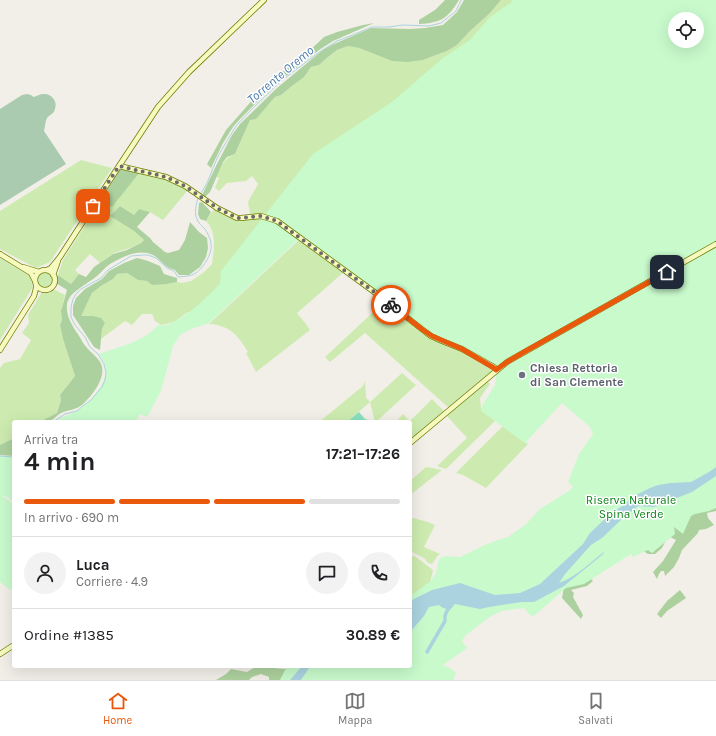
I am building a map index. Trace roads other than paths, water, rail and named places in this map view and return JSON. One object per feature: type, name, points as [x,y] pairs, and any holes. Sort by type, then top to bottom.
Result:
[{"type":"street","points":[[34,296],[36,276],[40,272],[51,268],[60,257],[158,107],[189,72],[264,0]]},
{"type":"street","points":[[119,166],[166,177],[185,186],[217,208],[237,218],[261,216],[277,221],[377,294],[423,330],[442,341],[462,349],[496,370]]},
{"type":"street","points":[[412,441],[507,362],[716,244]]},
{"type":"street","points":[[0,254],[31,273],[38,286],[42,289]]},
{"type":"street","points":[[0,350],[34,296],[42,289],[48,289],[53,286],[55,280],[54,275],[60,257]]},
{"type":"street","points":[[18,265],[40,272]]},
{"type":"street","points":[[47,270],[52,272],[54,275]]},
{"type":"street","points":[[0,654],[12,647]]},
{"type":"water","points":[[716,467],[716,476],[692,492],[654,507],[638,506],[602,538],[591,545],[565,574],[559,583],[577,573],[605,551],[602,555],[564,586],[534,602],[522,602],[480,609],[455,604],[447,609],[439,605],[429,607],[424,616],[412,630],[412,600],[432,590],[460,583],[495,595],[520,593],[540,584],[583,544],[590,533],[608,516],[634,496],[658,485],[691,482]]},
{"type":"water","points":[[300,668],[309,668],[301,680],[290,680]]},
{"type":"waterway","name":"Torrente Oremo","points":[[201,193],[207,183],[218,156],[236,126],[281,81],[318,53],[337,41],[372,27],[403,25],[429,26],[441,23],[456,11],[461,0]]},
{"type":"waterway","name":"Torrente Oremo","points":[[56,420],[65,414],[77,411],[91,400],[102,387],[105,380],[106,373],[104,364],[98,354],[90,347],[71,317],[71,307],[76,294],[81,289],[101,278],[108,270],[131,256],[148,255],[156,258],[167,268],[174,271],[178,277],[195,274],[203,266],[209,256],[211,248],[208,234],[198,222],[196,217],[198,198]]},
{"type":"waterway","name":"Torrente Oremo","points":[[0,456],[12,457]]},
{"type":"waterway","points":[[427,652],[445,621],[446,612],[452,605]]},
{"type":"place","name":"Chiesa Rettoria di San Clemente","points":[[522,375]]},
{"type":"park label","name":"Riserva Naturale Spina Verde","points":[[631,507]]}]
